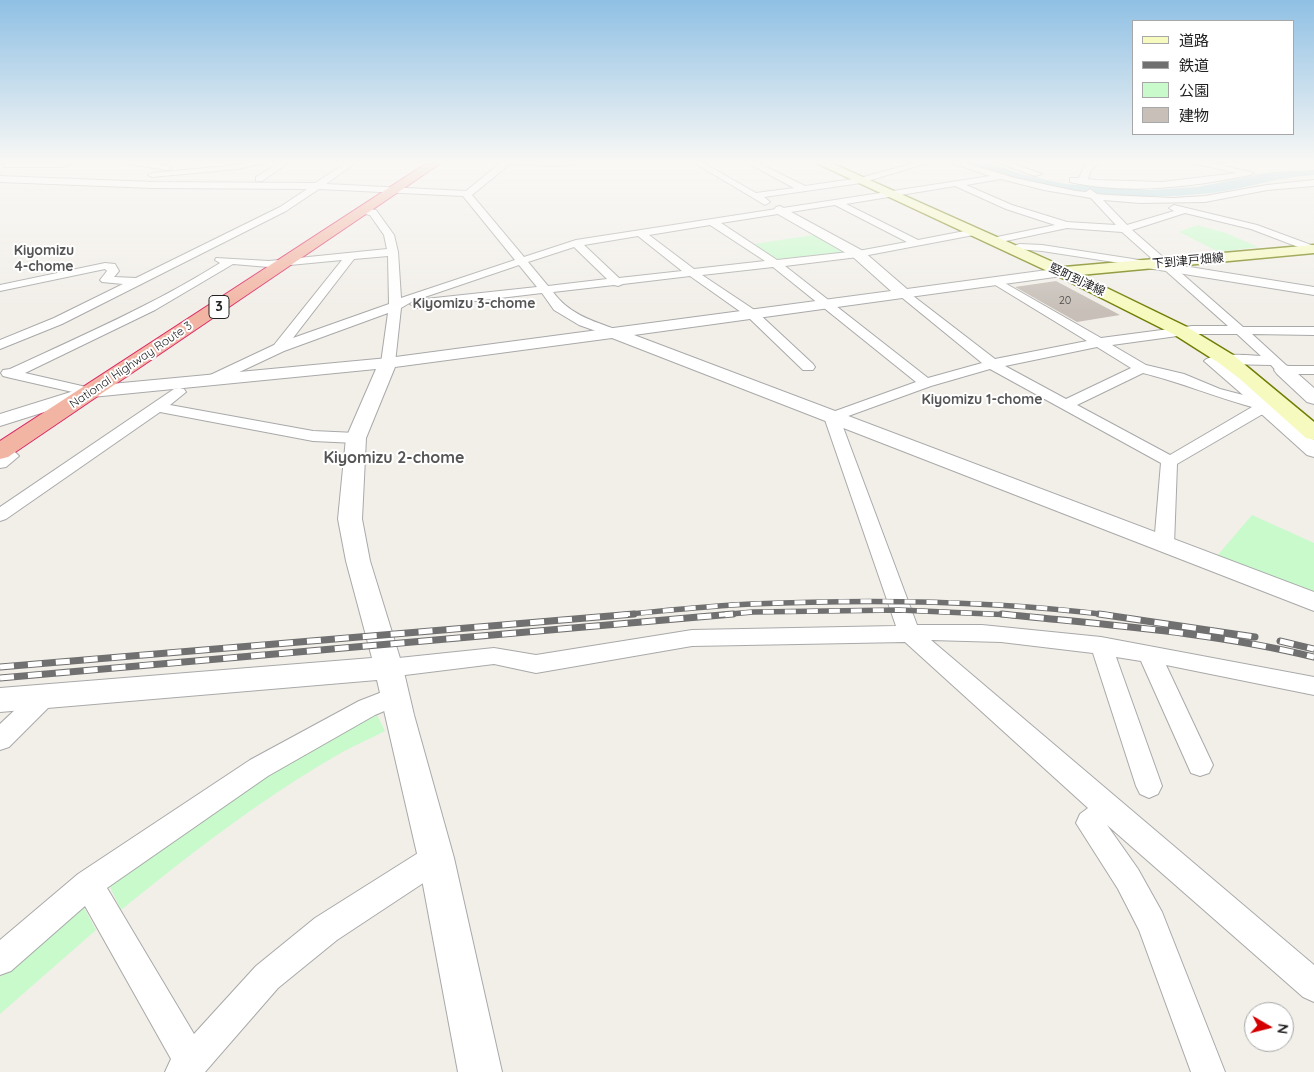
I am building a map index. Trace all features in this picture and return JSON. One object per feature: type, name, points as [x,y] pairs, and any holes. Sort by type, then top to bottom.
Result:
[{"type":"highway","name":"National Highway Route 3","points":[[85,387],[356,211]]},
{"type":"highway","name":"National Highway Route 3","points":[[120,382],[277,263],[363,211]]},
{"type":"highway","name":"National Highway Route 3","points":[[1,451],[62,404]]},
{"type":"highway","name":"National Highway Route 3","points":[[1,451],[34,416]]},
{"type":"main road","name":"堅町到津線","points":[[932,211],[975,232],[1068,272]]},
{"type":"main road","name":"堅町到津線","points":[[937,211],[1020,247],[1187,330],[1232,359],[1314,421]]},
{"type":"main road","name":"下到津戸畑線","points":[[1068,272],[1146,264],[1168,265],[1314,249]]},
{"type":"main road","name":"堅町到津線","points":[[1232,359],[1314,433]]},
{"type":"street","points":[[0,345],[58,321],[281,211]]},
{"type":"street","points":[[363,211],[373,212],[389,235],[393,252],[395,306],[388,363],[356,438],[350,519],[365,588],[392,682],[436,858],[480,1072]]},
{"type":"street","points":[[479,211],[546,290],[558,308],[584,322],[1314,602]]},
{"type":"street","points":[[0,420],[62,404],[179,392],[207,384],[279,348],[395,306],[409,298],[576,243],[774,211]]},
{"type":"street","points":[[782,211],[858,254],[904,294],[992,364],[1169,461],[1178,458],[1258,410],[1266,408]]},
{"type":"street","points":[[853,211],[917,243]]},
{"type":"street","points":[[1023,211],[1066,225],[1126,229],[1183,211]]},
{"type":"street","points":[[1108,211],[1314,398]]},
{"type":"street","points":[[1190,211],[1254,226],[1314,249]]},
{"type":"street","points":[[711,222],[776,264],[926,383]]},
{"type":"street","points":[[1001,239],[1066,225]]},
{"type":"street","points":[[639,232],[692,274],[752,314],[808,367]]},
{"type":"street","points":[[395,306],[618,283],[858,254],[975,232]]},
{"type":"street","points":[[576,243],[618,283]]},
{"type":"street","points":[[1020,247],[1042,248],[1146,264]]},
{"type":"street","points":[[186,258],[277,263],[393,252]]},
{"type":"street","points":[[279,348],[351,256]]},
{"type":"street","points":[[5,372],[183,290],[232,261]]},
{"type":"street","points":[[1168,265],[1314,291]]},
{"type":"street","points":[[0,288],[105,266],[111,266],[112,271],[106,280],[140,281]]},
{"type":"street","points":[[5,372],[85,387],[102,395],[388,363],[1068,272]]},
{"type":"street","points":[[996,281],[1141,368],[1179,377],[1216,392],[1266,408]]},
{"type":"street","points":[[832,417],[926,383],[992,364],[1097,342],[1187,330],[1314,331]]},
{"type":"street","points":[[1314,370],[1232,359],[1211,361],[1314,452]]},
{"type":"street","points":[[1065,405],[1141,368]]},
{"type":"street","points":[[0,427],[34,416],[62,404],[85,387],[120,382],[207,384]]},
{"type":"street","points":[[0,516],[179,392]]},
{"type":"street","points":[[157,407],[313,436],[356,438]]},
{"type":"street","points":[[832,417],[896,600],[910,634],[1113,813],[1314,986]]},
{"type":"street","points":[[1164,545],[1169,461]]},
{"type":"street","points":[[0,700],[44,696],[392,682],[494,656],[536,664],[692,638],[910,634],[942,630],[992,632],[1101,645],[1314,686]]},
{"type":"street","points":[[1101,645],[1149,786]]},
{"type":"street","points":[[1150,654],[1200,766]]},
{"type":"street","points":[[0,960],[88,884],[259,768],[367,708],[392,682]]},
{"type":"street","points":[[0,740],[44,696]]},
{"type":"street","points":[[1113,813],[1102,813],[1090,823],[1128,879],[1151,923],[1208,1072]]},
{"type":"street","points":[[88,884],[186,1066],[267,977],[326,929],[436,858]]},
{"type":"green space","points":[[1197,225],[1226,233],[1258,247],[1219,252],[1179,232]]},
{"type":"green space","points":[[820,234],[855,254],[772,263],[747,245]]},
{"type":"green space","points":[[1252,515],[1314,543],[1314,592],[1217,556]]},
{"type":"green space","points":[[377,715],[385,731],[340,753],[251,810],[121,910],[108,883],[310,747]]},
{"type":"green space","points":[[82,904],[96,930],[0,1014],[0,977]]},
{"type":"building","points":[[1056,281],[1120,315],[1077,322],[1015,287]]},
{"type":"railway","points":[[619,615],[751,604],[885,601],[1020,606],[1109,615]]},
{"type":"railway","points":[[719,615],[753,612],[899,610],[1011,615]]},
{"type":"railway","points":[[0,667],[634,614]]},
{"type":"railway","points":[[0,678],[733,614]]},
{"type":"railway","points":[[1002,614],[1011,615]]},
{"type":"railway","points":[[1099,614],[1255,637]]},
{"type":"railway","points":[[1011,615],[1198,635],[1276,648],[1314,657]]},
{"type":"railway","points":[[1280,641],[1314,649]]},
{"type":"district","name":"Kiyomizu 4-chome","points":[[44,260]]},
{"type":"district","name":"Kiyomizu 3-chome","points":[[474,304]]},
{"type":"district","name":"Kiyomizu 1-chome","points":[[982,400]]},
{"type":"district","name":"Kiyomizu 2-chome","points":[[394,458]]}]
